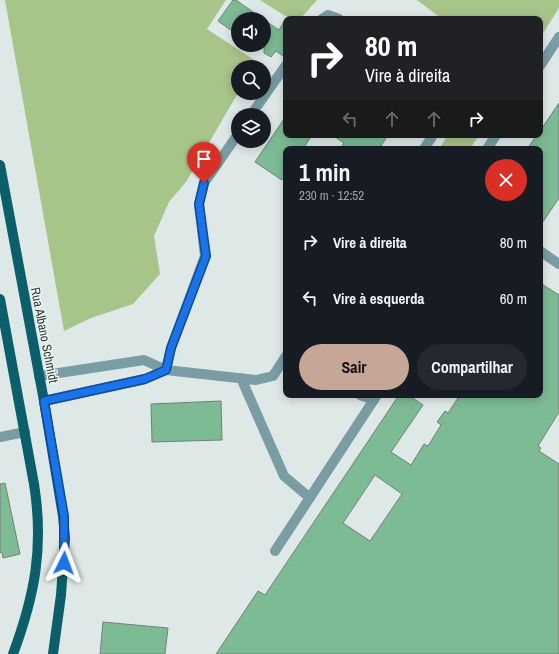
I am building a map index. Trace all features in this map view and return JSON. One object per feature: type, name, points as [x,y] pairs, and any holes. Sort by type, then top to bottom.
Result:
[{"type":"main road","name":"Rua Albano Schmidt","points":[[0,165],[64,516],[65,538],[61,602],[53,654]]},
{"type":"main road","points":[[0,299],[37,498],[39,534],[34,586],[13,654]]},
{"type":"lane","points":[[543,61],[559,37]]},
{"type":"lane","points":[[256,108],[283,69]]},
{"type":"lane","points":[[166,370],[171,348],[206,256],[199,204],[204,183],[231,144]]},
{"type":"lane","points":[[543,253],[559,264]]},
{"type":"lane","points":[[39,376],[144,360],[166,370],[256,380],[273,376],[282,368]]},
{"type":"lane","points":[[44,401],[145,379],[166,370]]},
{"type":"lane","points":[[241,378],[284,476],[310,498]]},
{"type":"lane","points":[[275,551],[374,398]]},
{"type":"lane","points":[[0,438],[24,432]]},
{"type":"green space","points":[[5,0],[226,0],[207,29],[231,45],[231,52],[242,52],[254,60],[231,60],[231,100],[234,100],[186,182],[169,202],[154,236],[160,274],[133,304],[91,318],[64,331]]},
{"type":"green space","points":[[260,0],[317,0],[303,16],[285,16]]},
{"type":"green space","points":[[417,0],[559,0],[559,8],[543,33],[543,16],[438,16]]},
{"type":"green space","points":[[446,138],[477,138],[472,146],[441,146]]},
{"type":"building","points":[[233,0],[236,0],[253,12],[231,12],[231,30],[218,21]]},
{"type":"building","points":[[283,23],[283,56],[276,51],[271,57],[264,53],[271,52],[271,25],[279,30]]},
{"type":"building","points":[[559,103],[559,198],[543,222],[543,146],[529,146],[535,138],[543,138],[543,127]]},
{"type":"building","points":[[283,120],[283,138],[310,138],[305,146],[283,146],[282,180],[255,162],[264,148],[271,148],[271,138]]},
{"type":"building","points":[[336,138],[386,138],[381,146],[342,146],[344,143]]},
{"type":"building","points":[[543,285],[559,295],[559,412],[538,446],[541,448],[539,451],[559,464],[559,654],[216,654],[258,591],[265,595],[397,398],[412,398],[423,405],[391,452],[411,465],[424,444],[428,446],[441,425],[437,422],[445,411],[448,413],[458,398],[543,398]],"holes":[[[375,475],[402,494],[370,541],[343,523]]]},
{"type":"building","points":[[221,401],[222,440],[152,442],[151,404]]},
{"type":"building","points":[[5,483],[20,554],[3,558],[2,552],[0,553],[0,484]]},
{"type":"building","points":[[103,622],[168,628],[165,654],[100,654]]},
{"type":"route","points":[[64,563],[64,516],[44,401],[145,379],[166,370],[171,348],[206,256],[199,204],[204,183]]}]
